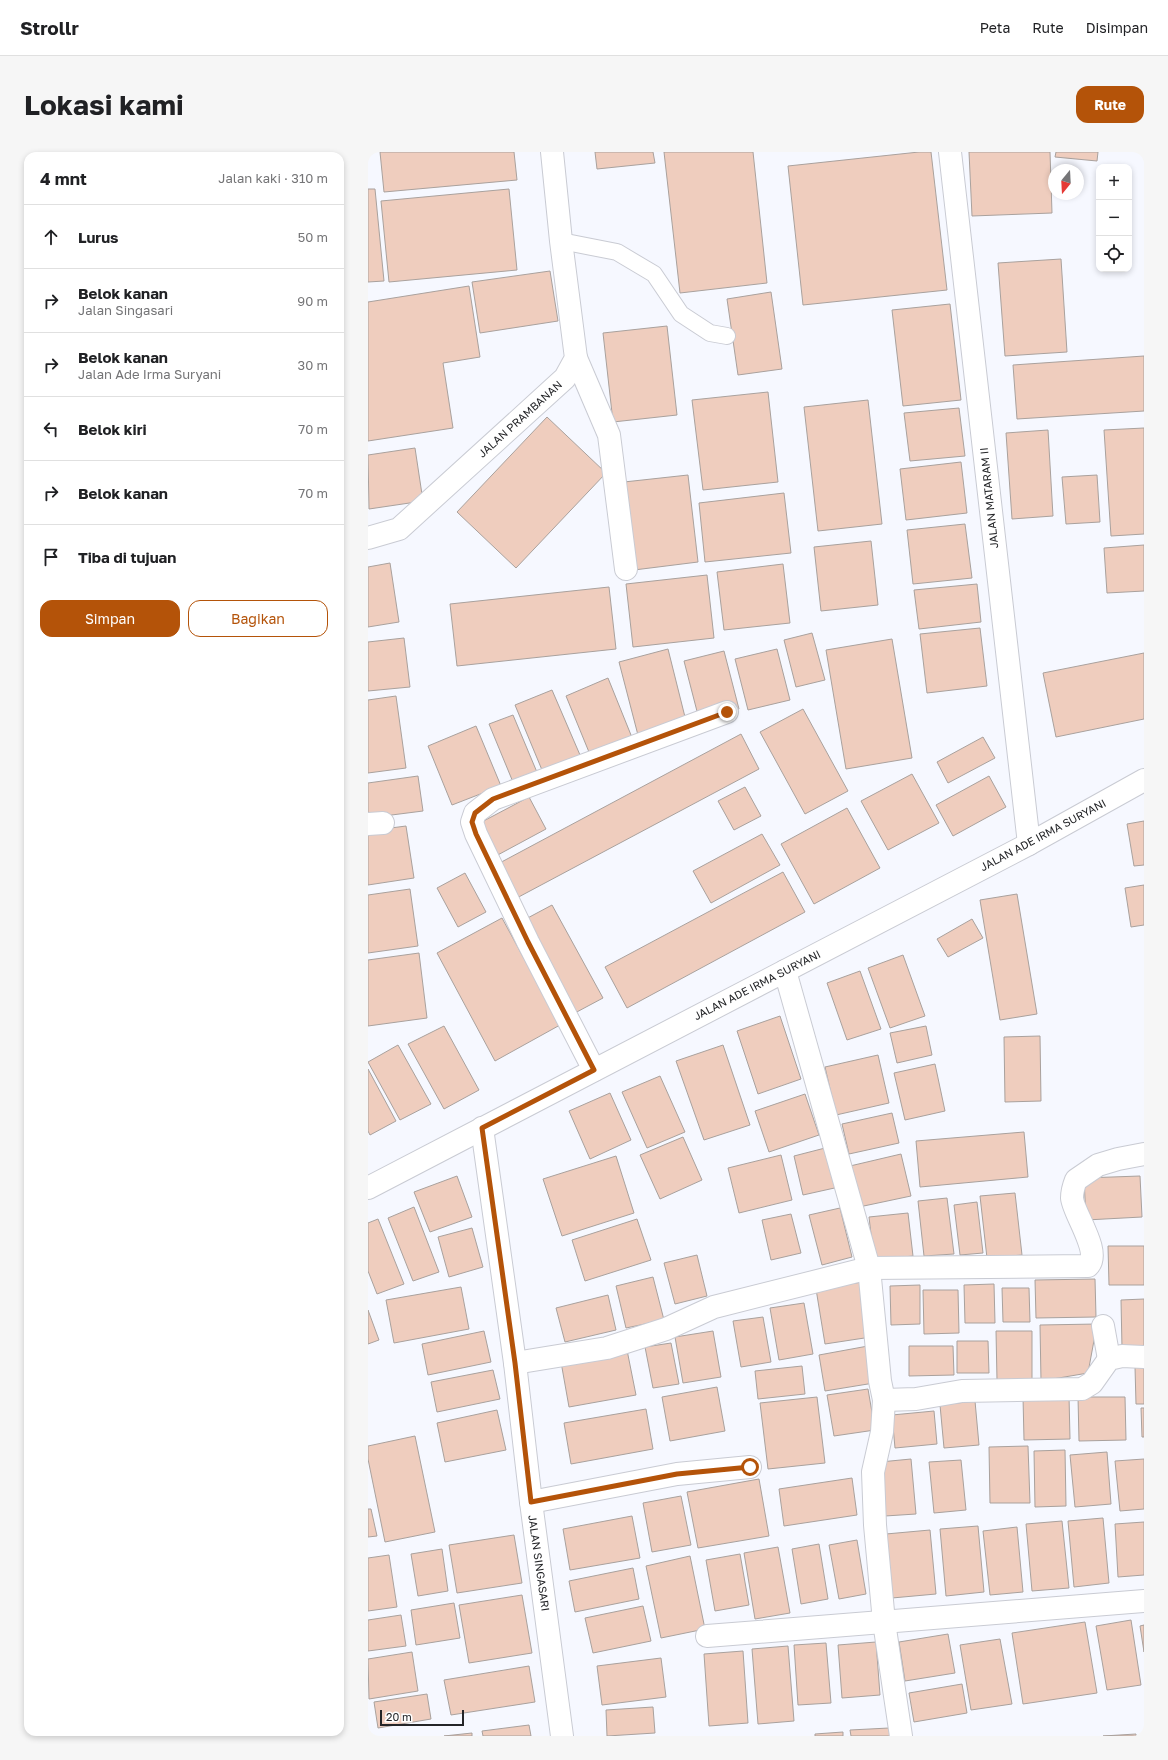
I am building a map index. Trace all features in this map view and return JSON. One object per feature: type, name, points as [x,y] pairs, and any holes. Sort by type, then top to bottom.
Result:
[{"type":"street","points":[[552,152],[561,241],[576,358],[609,435],[626,569]]},
{"type":"street","name":"JALAN MATARAM II","points":[[950,152],[1029,844]]},
{"type":"street","name":"JALAN PRAMBANAN","points":[[368,538],[399,529],[565,378],[576,358]]},
{"type":"street","points":[[594,1070],[482,849],[472,822],[475,813],[493,799],[727,712]]},
{"type":"street","name":"JALAN ADE IRMA SURYANI","points":[[368,1188],[1029,844],[1144,780]]},
{"type":"street","points":[[785,971],[869,1268],[880,1381],[884,1400],[882,1432],[873,1472],[875,1525],[884,1622],[902,1736]]},
{"type":"street","name":"JALAN SINGASARI","points":[[482,1128],[515,1363],[531,1502],[562,1736]]},
{"type":"street","points":[[515,1363],[607,1348],[666,1329],[714,1308],[869,1268],[1088,1266],[1091,1261],[1090,1247],[1072,1199],[1076,1180],[1098,1165],[1144,1154]]},
{"type":"street","points":[[1103,1326],[1109,1359]]},
{"type":"street","points":[[884,1400],[916,1399],[962,1391],[1082,1389],[1092,1384],[1109,1359],[1122,1356],[1144,1357]]},
{"type":"street","points":[[531,1502],[677,1474],[750,1467]]},
{"type":"street","points":[[707,1636],[1144,1601]]},
{"type":"lane","points":[[561,241],[617,252],[654,274],[681,314],[710,333],[728,336]]},
{"type":"building","points":[[380,152],[514,152],[517,180],[384,192]]},
{"type":"building","points":[[595,152],[653,152],[655,163],[597,169]]},
{"type":"building","points":[[664,152],[753,152],[767,283],[680,293]]},
{"type":"building","points":[[931,152],[947,290],[803,305],[788,166]]},
{"type":"building","points":[[969,152],[1050,152],[1050,164],[1048,164],[1048,200],[1052,200],[1052,213],[972,216]]},
{"type":"building","points":[[1056,152],[1098,152],[1097,161],[1055,157]]},
{"type":"building","points":[[368,189],[375,189],[384,281],[368,282]]},
{"type":"building","points":[[509,189],[517,270],[389,282],[381,201]]},
{"type":"building","points":[[1061,259],[1067,352],[1005,356],[998,263]]},
{"type":"building","points":[[550,271],[558,321],[480,333],[472,282]]},
{"type":"building","points":[[469,286],[480,357],[443,363],[453,428],[368,441],[368,302]]},
{"type":"building","points":[[771,292],[782,369],[738,375],[727,299]]},
{"type":"building","points":[[950,304],[961,400],[903,406],[892,310]]},
{"type":"building","points":[[667,326],[677,415],[613,422],[603,333]]},
{"type":"building","points":[[1144,356],[1144,411],[1017,419],[1013,365]]},
{"type":"building","points":[[768,392],[778,482],[703,490],[692,400]]},
{"type":"building","points":[[868,400],[882,524],[818,531],[804,407]]},
{"type":"building","points":[[959,408],[965,456],[910,461],[904,413]]},
{"type":"building","points":[[547,417],[606,473],[516,568],[457,512]]},
{"type":"building","points":[[1144,428],[1144,534],[1111,536],[1104,430]]},
{"type":"building","points":[[1048,430],[1053,516],[1012,519],[1006,433]]},
{"type":"building","points":[[415,448],[423,501],[369,509],[368,455]]},
{"type":"building","points":[[961,462],[967,513],[906,520],[900,469]]},
{"type":"building","points":[[688,475],[698,562],[634,570],[624,482]]},
{"type":"building","points":[[1097,475],[1100,522],[1066,524],[1062,477]]},
{"type":"building","points":[[784,493],[791,553],[705,562],[699,503]]},
{"type":"building","points":[[965,524],[972,578],[913,584],[907,530]]},
{"type":"building","points":[[871,541],[878,605],[821,611],[814,547]]},
{"type":"building","points":[[1144,545],[1144,591],[1107,593],[1104,548]]},
{"type":"building","points":[[390,563],[399,622],[368,627],[368,567]]},
{"type":"building","points":[[783,564],[790,623],[724,630],[717,572]]},
{"type":"building","points":[[707,575],[714,638],[633,647],[626,584]]},
{"type":"building","points":[[977,584],[981,622],[919,629],[914,590]]},
{"type":"building","points":[[609,587],[616,649],[457,666],[450,604]]},
{"type":"building","points":[[980,628],[987,686],[927,693],[920,634]]},
{"type":"building","points":[[812,633],[825,680],[796,687],[784,640]]},
{"type":"building","points":[[404,638],[410,687],[368,691],[368,642]]},
{"type":"building","points":[[892,639],[912,758],[846,769],[826,650]]},
{"type":"building","points":[[668,649],[686,721],[639,739],[619,662]]},
{"type":"building","points":[[777,649],[790,700],[748,710],[735,659]]},
{"type":"building","points":[[724,651],[739,709],[699,719],[684,661]]},
{"type":"building","points":[[1144,653],[1144,719],[1056,737],[1043,673]]},
{"type":"building","points":[[608,678],[633,740],[591,757],[566,696]]},
{"type":"building","points":[[552,690],[580,755],[542,770],[515,705]]},
{"type":"building","points":[[396,696],[406,768],[368,773],[368,700]]},
{"type":"building","points":[[803,709],[848,791],[805,814],[760,732]]},
{"type":"building","points":[[513,715],[539,777],[515,787],[489,724]]},
{"type":"building","points":[[476,726],[501,786],[452,805],[428,746]]},
{"type":"building","points":[[741,734],[759,769],[513,900],[494,866]]},
{"type":"building","points":[[983,737],[995,758],[948,783],[937,762]]},
{"type":"building","points":[[912,774],[939,823],[888,850],[861,801]]},
{"type":"building","points":[[418,776],[423,811],[368,818],[368,783]]},
{"type":"building","points":[[989,776],[1006,807],[953,836],[936,805]]},
{"type":"building","points":[[745,787],[761,816],[734,830],[718,801]]},
{"type":"building","points":[[529,797],[546,829],[494,857],[476,825]]},
{"type":"building","points":[[847,808],[880,868],[814,904],[781,844]]},
{"type":"building","points":[[1144,821],[1144,865],[1134,866],[1127,824]]},
{"type":"building","points":[[406,826],[414,878],[368,885],[368,831]]},
{"type":"building","points":[[762,834],[780,865],[711,903],[693,871]]},
{"type":"building","points":[[783,872],[805,912],[627,1008],[605,967]]},
{"type":"building","points":[[465,873],[486,912],[458,927],[437,888]]},
{"type":"building","points":[[1144,885],[1144,925],[1131,927],[1125,888]]},
{"type":"building","points":[[410,889],[418,946],[368,953],[368,895]]},
{"type":"building","points":[[1017,894],[1037,1014],[1000,1020],[980,900]]},
{"type":"building","points":[[552,905],[603,998],[573,1014],[522,921]]},
{"type":"building","points":[[502,918],[560,1025],[495,1061],[437,953]]},
{"type":"building","points":[[972,919],[983,938],[948,957],[937,939]]},
{"type":"building","points":[[419,953],[427,1018],[368,1026],[368,960]]},
{"type":"building","points":[[903,955],[925,1016],[890,1028],[868,968]]},
{"type":"building","points":[[860,971],[881,1029],[847,1040],[827,983]]},
{"type":"building","points":[[780,1016],[801,1079],[758,1094],[737,1031]]},
{"type":"building","points":[[444,1026],[479,1090],[444,1109],[408,1044]]},
{"type":"building","points":[[926,1026],[932,1055],[897,1063],[890,1033]]},
{"type":"building","points":[[1040,1036],[1041,1101],[1005,1102],[1004,1037]]},
{"type":"building","points":[[398,1045],[431,1104],[400,1120],[368,1062]]},
{"type":"building","points":[[723,1045],[750,1125],[704,1140],[676,1061]]},
{"type":"building","points":[[878,1055],[889,1103],[836,1115],[825,1067]]},
{"type":"building","points":[[935,1064],[945,1111],[905,1120],[894,1073]]},
{"type":"building","points":[[368,1069],[396,1121],[370,1135],[368,1131]]},
{"type":"building","points":[[660,1076],[685,1132],[647,1148],[622,1092]]},
{"type":"building","points":[[610,1093],[631,1140],[590,1159],[569,1111]]},
{"type":"building","points":[[805,1094],[819,1135],[769,1152],[755,1111]]},
{"type":"building","points":[[892,1113],[899,1143],[849,1154],[842,1124]]},
{"type":"building","points":[[1024,1132],[1028,1177],[920,1187],[916,1141]]},
{"type":"building","points":[[683,1137],[702,1180],[660,1199],[640,1155]]},
{"type":"building","points":[[829,1147],[839,1187],[803,1195],[794,1156]]},
{"type":"building","points":[[901,1154],[911,1196],[859,1207],[850,1166]]},
{"type":"building","points":[[781,1155],[792,1200],[739,1213],[728,1168]]},
{"type":"building","points":[[616,1156],[634,1213],[562,1236],[543,1179]]},
{"type":"building","points":[[457,1176],[472,1217],[430,1232],[414,1192]]},
{"type":"building","points":[[1140,1176],[1142,1217],[1086,1220],[1084,1178]]},
{"type":"building","points":[[1015,1193],[1022,1255],[987,1258],[980,1196]]},
{"type":"building","points":[[947,1198],[954,1254],[924,1256],[918,1201]]},
{"type":"building","points":[[977,1202],[983,1253],[960,1255],[954,1205]]},
{"type":"building","points":[[414,1207],[439,1272],[413,1281],[388,1218]]},
{"type":"building","points":[[840,1208],[852,1257],[822,1265],[809,1215]]},
{"type":"building","points":[[908,1213],[913,1256],[874,1260],[869,1217]]},
{"type":"building","points":[[791,1214],[801,1253],[771,1260],[762,1220]]},
{"type":"building","points":[[378,1219],[404,1284],[377,1294],[368,1271],[368,1223]]},
{"type":"building","points":[[637,1219],[651,1260],[585,1281],[572,1240]]},
{"type":"building","points":[[472,1228],[483,1267],[449,1277],[438,1237]]},
{"type":"building","points":[[1108,1246],[1144,1246],[1144,1285],[1109,1285]]},
{"type":"building","points":[[697,1255],[707,1296],[675,1304],[664,1263]]},
{"type":"building","points":[[653,1277],[664,1320],[626,1328],[616,1286]]},
{"type":"building","points":[[1095,1279],[1096,1317],[1036,1318],[1035,1280]]},
{"type":"building","points":[[862,1282],[871,1337],[825,1344],[816,1289]]},
{"type":"building","points":[[994,1284],[995,1323],[965,1323],[964,1285]]},
{"type":"building","points":[[920,1285],[920,1324],[891,1325],[890,1286]]},
{"type":"building","points":[[461,1287],[469,1329],[394,1343],[386,1300]]},
{"type":"building","points":[[1002,1288],[1029,1288],[1030,1322],[1003,1322]]},
{"type":"building","points":[[923,1290],[958,1290],[959,1333],[924,1334]]},
{"type":"building","points":[[608,1295],[616,1330],[565,1342],[556,1308]]},
{"type":"building","points":[[1144,1299],[1144,1348],[1122,1348],[1121,1300]]},
{"type":"building","points":[[804,1303],[813,1354],[779,1360],[770,1308]]},
{"type":"building","points":[[368,1310],[379,1340],[368,1344]]},
{"type":"building","points":[[763,1317],[771,1362],[741,1367],[733,1321]]},
{"type":"building","points":[[1097,1324],[1088,1373],[1041,1381],[1040,1325]]},
{"type":"building","points":[[484,1331],[491,1362],[428,1375],[422,1344]]},
{"type":"building","points":[[713,1331],[721,1377],[683,1383],[675,1337]]},
{"type":"building","points":[[996,1331],[1032,1331],[1032,1380],[997,1380]]},
{"type":"building","points":[[957,1341],[988,1341],[989,1373],[957,1373]]},
{"type":"building","points":[[671,1343],[679,1384],[653,1388],[645,1347]]},
{"type":"building","points":[[868,1346],[874,1383],[825,1391],[819,1355]]},
{"type":"building","points":[[909,1346],[953,1346],[954,1375],[909,1376]]},
{"type":"building","points":[[627,1350],[636,1395],[569,1407],[561,1362]]},
{"type":"building","points":[[802,1366],[805,1394],[758,1399],[755,1371]]},
{"type":"building","points":[[1144,1366],[1144,1404],[1136,1404],[1135,1367]]},
{"type":"building","points":[[493,1370],[500,1399],[437,1412],[431,1382]]},
{"type":"building","points":[[717,1387],[725,1431],[670,1441],[662,1397]]},
{"type":"building","points":[[868,1389],[875,1430],[834,1436],[827,1395]]},
{"type":"building","points":[[1069,1396],[1070,1439],[1024,1440],[1023,1397]]},
{"type":"building","points":[[817,1397],[825,1463],[768,1469],[760,1403]]},
{"type":"building","points":[[1078,1397],[1125,1397],[1126,1440],[1079,1441]]},
{"type":"building","points":[[975,1401],[979,1445],[944,1448],[940,1405]]},
{"type":"building","points":[[1141,1408],[1144,1408],[1144,1437],[1142,1437]]},
{"type":"building","points":[[646,1409],[653,1449],[571,1464],[564,1423]]},
{"type":"building","points":[[497,1410],[506,1450],[445,1462],[437,1423]]},
{"type":"building","points":[[934,1411],[937,1444],[895,1448],[892,1415]]},
{"type":"building","points":[[415,1436],[435,1532],[385,1542],[368,1459],[368,1446]]},
{"type":"building","points":[[1028,1446],[1030,1503],[990,1503],[989,1447]]},
{"type":"building","points":[[1065,1450],[1066,1506],[1035,1507],[1034,1451]]},
{"type":"building","points":[[1107,1452],[1111,1504],[1075,1507],[1070,1455]]},
{"type":"building","points":[[911,1459],[916,1514],[885,1516],[880,1462]]},
{"type":"building","points":[[1144,1459],[1144,1509],[1120,1511],[1115,1461]]},
{"type":"building","points":[[961,1460],[966,1510],[934,1513],[929,1462]]},
{"type":"building","points":[[852,1478],[857,1515],[784,1526],[779,1489]]},
{"type":"building","points":[[759,1479],[769,1536],[698,1548],[687,1492]]},
{"type":"building","points":[[681,1496],[691,1545],[652,1552],[643,1503]]},
{"type":"building","points":[[368,1509],[371,1509],[377,1536],[368,1537]]},
{"type":"building","points":[[632,1516],[640,1558],[570,1570],[563,1529]]},
{"type":"building","points":[[1103,1518],[1109,1583],[1074,1587],[1068,1521]]},
{"type":"building","points":[[1062,1521],[1069,1588],[1032,1591],[1026,1524]]},
{"type":"building","points":[[1144,1522],[1144,1575],[1118,1577],[1115,1524]]},
{"type":"building","points":[[978,1526],[984,1592],[946,1596],[940,1529]]},
{"type":"building","points":[[1017,1527],[1023,1592],[990,1595],[983,1531]]},
{"type":"building","points":[[930,1530],[936,1594],[892,1598],[886,1534]]},
{"type":"building","points":[[514,1535],[522,1583],[457,1593],[449,1545]]},
{"type":"building","points":[[857,1540],[866,1594],[839,1599],[829,1545]]},
{"type":"building","points":[[819,1544],[828,1599],[801,1604],[792,1549]]},
{"type":"building","points":[[778,1547],[790,1613],[755,1619],[744,1553]]},
{"type":"building","points":[[442,1549],[448,1591],[418,1596],[411,1554]]},
{"type":"building","points":[[740,1554],[749,1605],[715,1611],[706,1560]]},
{"type":"building","points":[[389,1555],[397,1607],[368,1611],[368,1558]]},
{"type":"building","points":[[690,1556],[705,1629],[661,1638],[646,1566]]},
{"type":"building","points":[[633,1568],[639,1599],[575,1612],[569,1581]]},
{"type":"building","points":[[522,1595],[532,1653],[469,1663],[459,1605]]},
{"type":"building","points":[[454,1603],[460,1638],[416,1645],[411,1610]]},
{"type":"building","points":[[643,1606],[651,1641],[593,1653],[585,1618]]},
{"type":"building","points":[[401,1615],[406,1646],[368,1651],[368,1620]]},
{"type":"building","points":[[1131,1620],[1141,1685],[1107,1690],[1096,1626]]},
{"type":"building","points":[[1085,1622],[1097,1693],[1023,1704],[1012,1633]]},
{"type":"building","points":[[1144,1625],[1144,1652],[1140,1626]]},
{"type":"building","points":[[948,1634],[955,1673],[905,1681],[899,1642]]},
{"type":"building","points":[[1000,1639],[1012,1704],[971,1710],[960,1645]]},
{"type":"building","points":[[876,1642],[880,1695],[842,1698],[838,1645]]},
{"type":"building","points":[[826,1643],[831,1703],[798,1705],[794,1645]]},
{"type":"building","points":[[788,1646],[794,1721],[758,1724],[752,1649]]},
{"type":"building","points":[[743,1651],[748,1723],[709,1726],[704,1654]]},
{"type":"building","points":[[412,1652],[418,1691],[369,1699],[368,1659]]},
{"type":"building","points":[[661,1658],[666,1697],[602,1705],[597,1666]]},
{"type":"building","points":[[529,1666],[535,1702],[451,1715],[444,1680]]},
{"type":"building","points":[[962,1684],[967,1713],[914,1722],[909,1693]]},
{"type":"building","points":[[427,1694],[431,1719],[378,1728],[374,1702]]},
{"type":"building","points":[[653,1707],[655,1733],[607,1736],[606,1710]]},
{"type":"building","points":[[529,1725],[531,1736],[483,1736],[482,1731]]},
{"type":"building","points":[[889,1728],[890,1736],[851,1736],[850,1730]]},
{"type":"building","points":[[843,1732],[843,1736],[815,1736],[815,1734]]},
{"type":"building","points":[[472,1733],[472,1736],[444,1736]]},
{"type":"building","points":[[1136,1734],[1136,1736],[1103,1736]]},
{"type":"route","points":[[727,712],[493,799],[475,813],[472,822],[482,849],[562,1011],[594,1070],[482,1128],[515,1363],[531,1502],[677,1474],[750,1467]]}]
